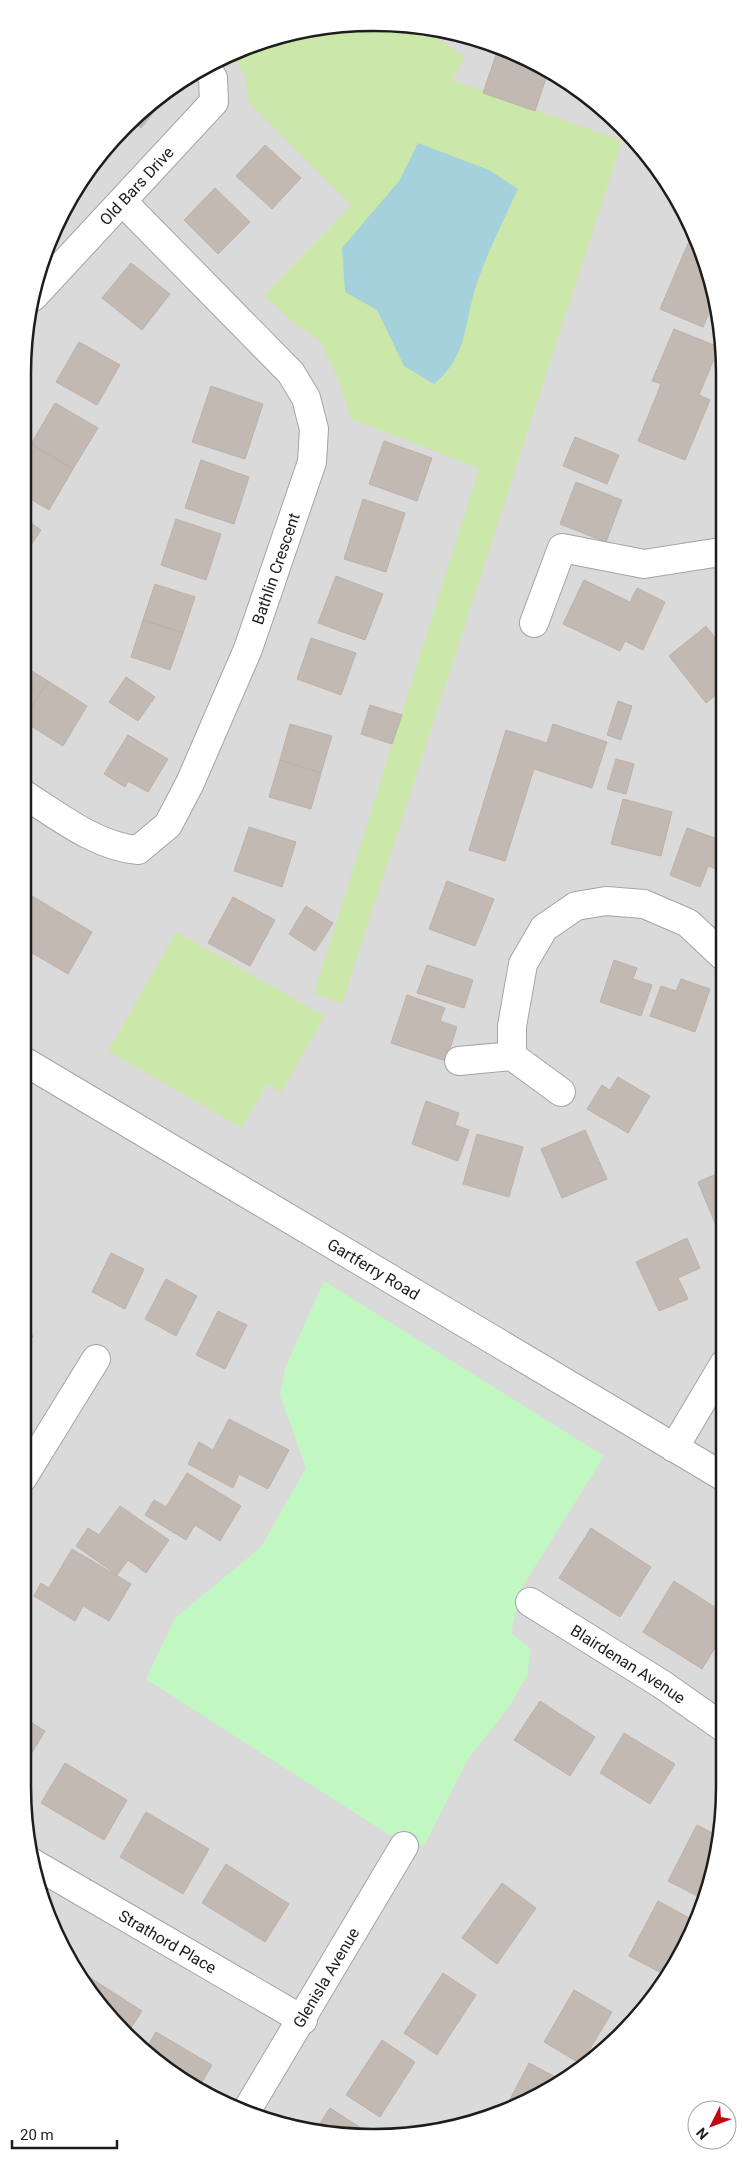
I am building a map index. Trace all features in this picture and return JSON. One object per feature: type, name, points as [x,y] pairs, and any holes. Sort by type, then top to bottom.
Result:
[{"type":"street","name":"Old Bars Drive","points":[[43,286],[123,202],[214,102],[213,78],[210,73]]},
{"type":"street","name":"Bathlin Crescent","points":[[31,798],[101,840],[121,849],[138,850],[168,825],[190,783],[248,649],[312,462],[314,429],[306,398],[291,373],[123,202]]},
{"type":"street","points":[[534,623],[562,548],[644,564],[716,553]]},
{"type":"street","points":[[512,1056],[512,1026],[524,964],[544,928],[576,906],[606,901],[644,904],[688,923],[716,949]]},
{"type":"street","points":[[459,1061],[512,1056],[561,1092]]},
{"type":"street","name":"Gartferry Road","points":[[31,1065],[716,1472]]},
{"type":"street","points":[[31,1464],[96,1359]]},
{"type":"street","points":[[674,1448],[716,1377]]},
{"type":"street","name":"Blairdenan Avenue","points":[[530,1602],[663,1685],[716,1722]]},
{"type":"street","name":"Glenisla Avenue","points":[[250,2106],[303,2020],[404,1846]]},
{"type":"street","name":"Strathord Place","points":[[41,1867],[303,2020]]},
{"type":"shaded area","points":[[374,31],[396,32],[418,34],[462,43],[504,57],[545,77],[599,116],[631,148],[670,202],[690,243],[704,285],[713,329],[716,374],[716,1786],[713,1831],[704,1875],[690,1917],[670,1958],[658,1977],[616,2029],[564,2071],[545,2083],[504,2103],[462,2117],[418,2126],[396,2128],[374,2129],[329,2126],[263,2111],[222,2093],[183,2071],[131,2029],[89,1977],[77,1958],[57,1917],[43,1875],[34,1831],[32,1809],[31,374],[34,329],[43,285],[49,263],[67,222],[77,202],[102,165],[131,131],[148,116],[202,77],[263,49],[329,34]]},
{"type":"green space","points":[[374,31],[435,37],[465,56],[452,80],[622,141],[342,1004],[314,993],[479,468],[351,419],[339,382],[320,341],[298,326],[264,296],[351,205],[247,100],[246,81],[236,60],[263,49],[329,34]]},
{"type":"green space","points":[[176,932],[325,1016],[281,1093],[267,1084],[242,1128],[108,1051]]},
{"type":"green space","points":[[324,1281],[604,1456],[521,1589],[511,1633],[531,1649],[527,1676],[508,1708],[468,1759],[424,1846],[388,1834],[146,1679],[175,1618],[261,1547],[306,1468],[280,1395],[286,1366]]},
{"type":"water","points":[[418,143],[489,170],[518,189],[478,280],[460,349],[454,361],[434,384],[404,366],[377,310],[345,292],[342,248],[399,181]]},
{"type":"building","points":[[496,54],[546,78],[535,111],[483,93]]},
{"type":"building","points":[[156,110],[141,128],[138,125]]},
{"type":"building","points":[[265,145],[301,178],[272,209],[236,176]]},
{"type":"building","points":[[215,188],[250,222],[218,254],[184,220]]},
{"type":"building","points":[[689,241],[698,263],[710,312],[703,327],[660,309]]},
{"type":"building","points":[[131,263],[170,294],[142,330],[102,298]]},
{"type":"building","points":[[674,329],[714,345],[715,356],[699,395],[710,400],[685,460],[638,441],[661,384],[652,381]]},
{"type":"building","points":[[79,342],[120,365],[97,405],[56,382]]},
{"type":"building","points":[[211,386],[263,404],[245,459],[192,442]]},
{"type":"building","points":[[55,403],[98,428],[73,469],[31,444]]},
{"type":"building","points":[[575,437],[619,455],[607,484],[563,466]]},
{"type":"building","points":[[384,441],[432,458],[417,501],[369,484]]},
{"type":"building","points":[[31,444],[73,469],[49,510],[31,499]]},
{"type":"building","points":[[201,460],[249,477],[234,524],[185,508]]},
{"type":"building","points":[[576,482],[622,500],[606,542],[560,524]]},
{"type":"building","points":[[363,499],[405,513],[386,572],[344,559]]},
{"type":"building","points":[[176,519],[221,534],[206,580],[161,565]]},
{"type":"building","points":[[31,523],[41,530],[31,545]]},
{"type":"building","points":[[336,576],[383,594],[365,640],[318,623]]},
{"type":"building","points":[[584,580],[630,602],[637,588],[665,602],[643,650],[625,641],[620,651],[563,624]]},
{"type":"building","points":[[155,584],[195,597],[183,633],[143,620]]},
{"type":"building","points":[[143,620],[183,633],[170,670],[131,657]]},
{"type":"building","points":[[706,626],[716,639],[716,695],[706,703],[669,656]]},
{"type":"building","points":[[311,638],[356,653],[341,695],[297,679]]},
{"type":"building","points":[[31,671],[48,681],[31,708]]},
{"type":"building","points":[[126,677],[155,697],[138,721],[109,702]]},
{"type":"building","points":[[48,681],[87,706],[63,746],[31,726],[31,708]]},
{"type":"building","points":[[618,701],[632,706],[621,740],[607,735]]},
{"type":"building","points":[[370,705],[402,715],[392,744],[361,734]]},
{"type":"building","points":[[290,724],[332,736],[321,773],[280,760]]},
{"type":"building","points":[[553,724],[607,742],[592,788],[534,769],[505,861],[469,850],[506,730],[547,743]]},
{"type":"building","points":[[128,735],[168,759],[148,792],[128,781],[125,787],[104,774]]},
{"type":"building","points":[[616,759],[634,764],[626,794],[607,789]]},
{"type":"building","points":[[280,760],[321,773],[311,809],[269,797]]},
{"type":"building","points":[[623,799],[672,812],[661,856],[611,844]]},
{"type":"building","points":[[249,827],[296,842],[282,887],[234,871]]},
{"type":"building","points":[[687,828],[716,838],[716,869],[708,866],[700,887],[670,875]]},
{"type":"building","points":[[447,881],[494,899],[475,946],[429,929]]},
{"type":"building","points":[[31,895],[92,932],[68,974],[31,952]]},
{"type":"building","points":[[233,897],[275,920],[250,966],[208,943]]},
{"type":"building","points":[[306,906],[333,923],[315,951],[289,934]]},
{"type":"building","points":[[614,960],[637,968],[633,979],[652,985],[641,1016],[600,1002]]},
{"type":"building","points":[[427,965],[473,980],[464,1008],[417,993]]},
{"type":"building","points":[[681,979],[710,989],[695,1032],[650,1016],[661,986],[676,991]]},
{"type":"building","points":[[407,995],[445,1008],[440,1021],[457,1027],[446,1061],[391,1043]]},
{"type":"building","points":[[618,1077],[650,1096],[628,1133],[587,1109],[602,1085],[610,1090]]},
{"type":"building","points":[[426,1101],[459,1113],[455,1125],[469,1130],[458,1161],[412,1144]]},
{"type":"building","points":[[585,1130],[607,1179],[562,1198],[541,1149]]},
{"type":"building","points":[[477,1134],[523,1147],[509,1197],[463,1184]]},
{"type":"building","points":[[716,1174],[715,1223],[698,1182]]},
{"type":"building","points":[[687,1238],[700,1268],[678,1278],[688,1299],[659,1311],[636,1262]]},
{"type":"building","points":[[111,1253],[144,1269],[125,1309],[92,1292]]},
{"type":"building","points":[[166,1279],[197,1296],[176,1336],[145,1319]]},
{"type":"building","points":[[218,1311],[247,1325],[225,1369],[196,1355]]},
{"type":"building","points":[[229,1419],[289,1450],[268,1489],[239,1474],[233,1488],[188,1464],[199,1442],[213,1450]]},
{"type":"building","points":[[187,1473],[241,1506],[220,1541],[195,1525],[186,1540],[145,1515],[154,1500],[166,1507]]},
{"type":"building","points":[[120,1506],[169,1540],[146,1573],[128,1560],[117,1575],[76,1546],[88,1528],[99,1535]]},
{"type":"building","points":[[591,1528],[651,1567],[620,1617],[559,1578]]},
{"type":"building","points":[[72,1549],[131,1584],[109,1621],[83,1606],[75,1621],[34,1596],[41,1583],[49,1588]]},
{"type":"building","points":[[674,1581],[716,1608],[716,1646],[702,1669],[643,1632]]},
{"type":"building","points":[[540,1701],[595,1737],[570,1776],[514,1740]]},
{"type":"building","points":[[31,1722],[45,1731],[31,1754]]},
{"type":"building","points":[[624,1733],[675,1764],[650,1804],[600,1773]]},
{"type":"building","points":[[65,1763],[127,1800],[104,1840],[41,1803]]},
{"type":"building","points":[[146,1812],[209,1849],[183,1894],[120,1857]]},
{"type":"building","points":[[697,1825],[713,1833],[698,1896],[668,1881]]},
{"type":"building","points":[[226,1864],[289,1904],[265,1942],[202,1903]]},
{"type":"building","points":[[502,1883],[536,1908],[497,1964],[462,1938]]},
{"type":"building","points":[[658,1901],[689,1918],[661,1973],[629,1956]]},
{"type":"building","points":[[443,1973],[476,1995],[437,2055],[404,2033]]},
{"type":"building","points":[[89,1977],[142,2011],[131,2029]]},
{"type":"building","points":[[574,1990],[612,2012],[587,2054],[577,2062],[544,2042]]},
{"type":"building","points":[[156,2032],[212,2065],[202,2083],[148,2044]]},
{"type":"building","points":[[382,2040],[415,2062],[380,2117],[346,2095]]},
{"type":"building","points":[[529,2063],[555,2077],[545,2083],[509,2100]]},
{"type":"building","points":[[330,2108],[362,2128],[329,2126],[319,2124]]}]
